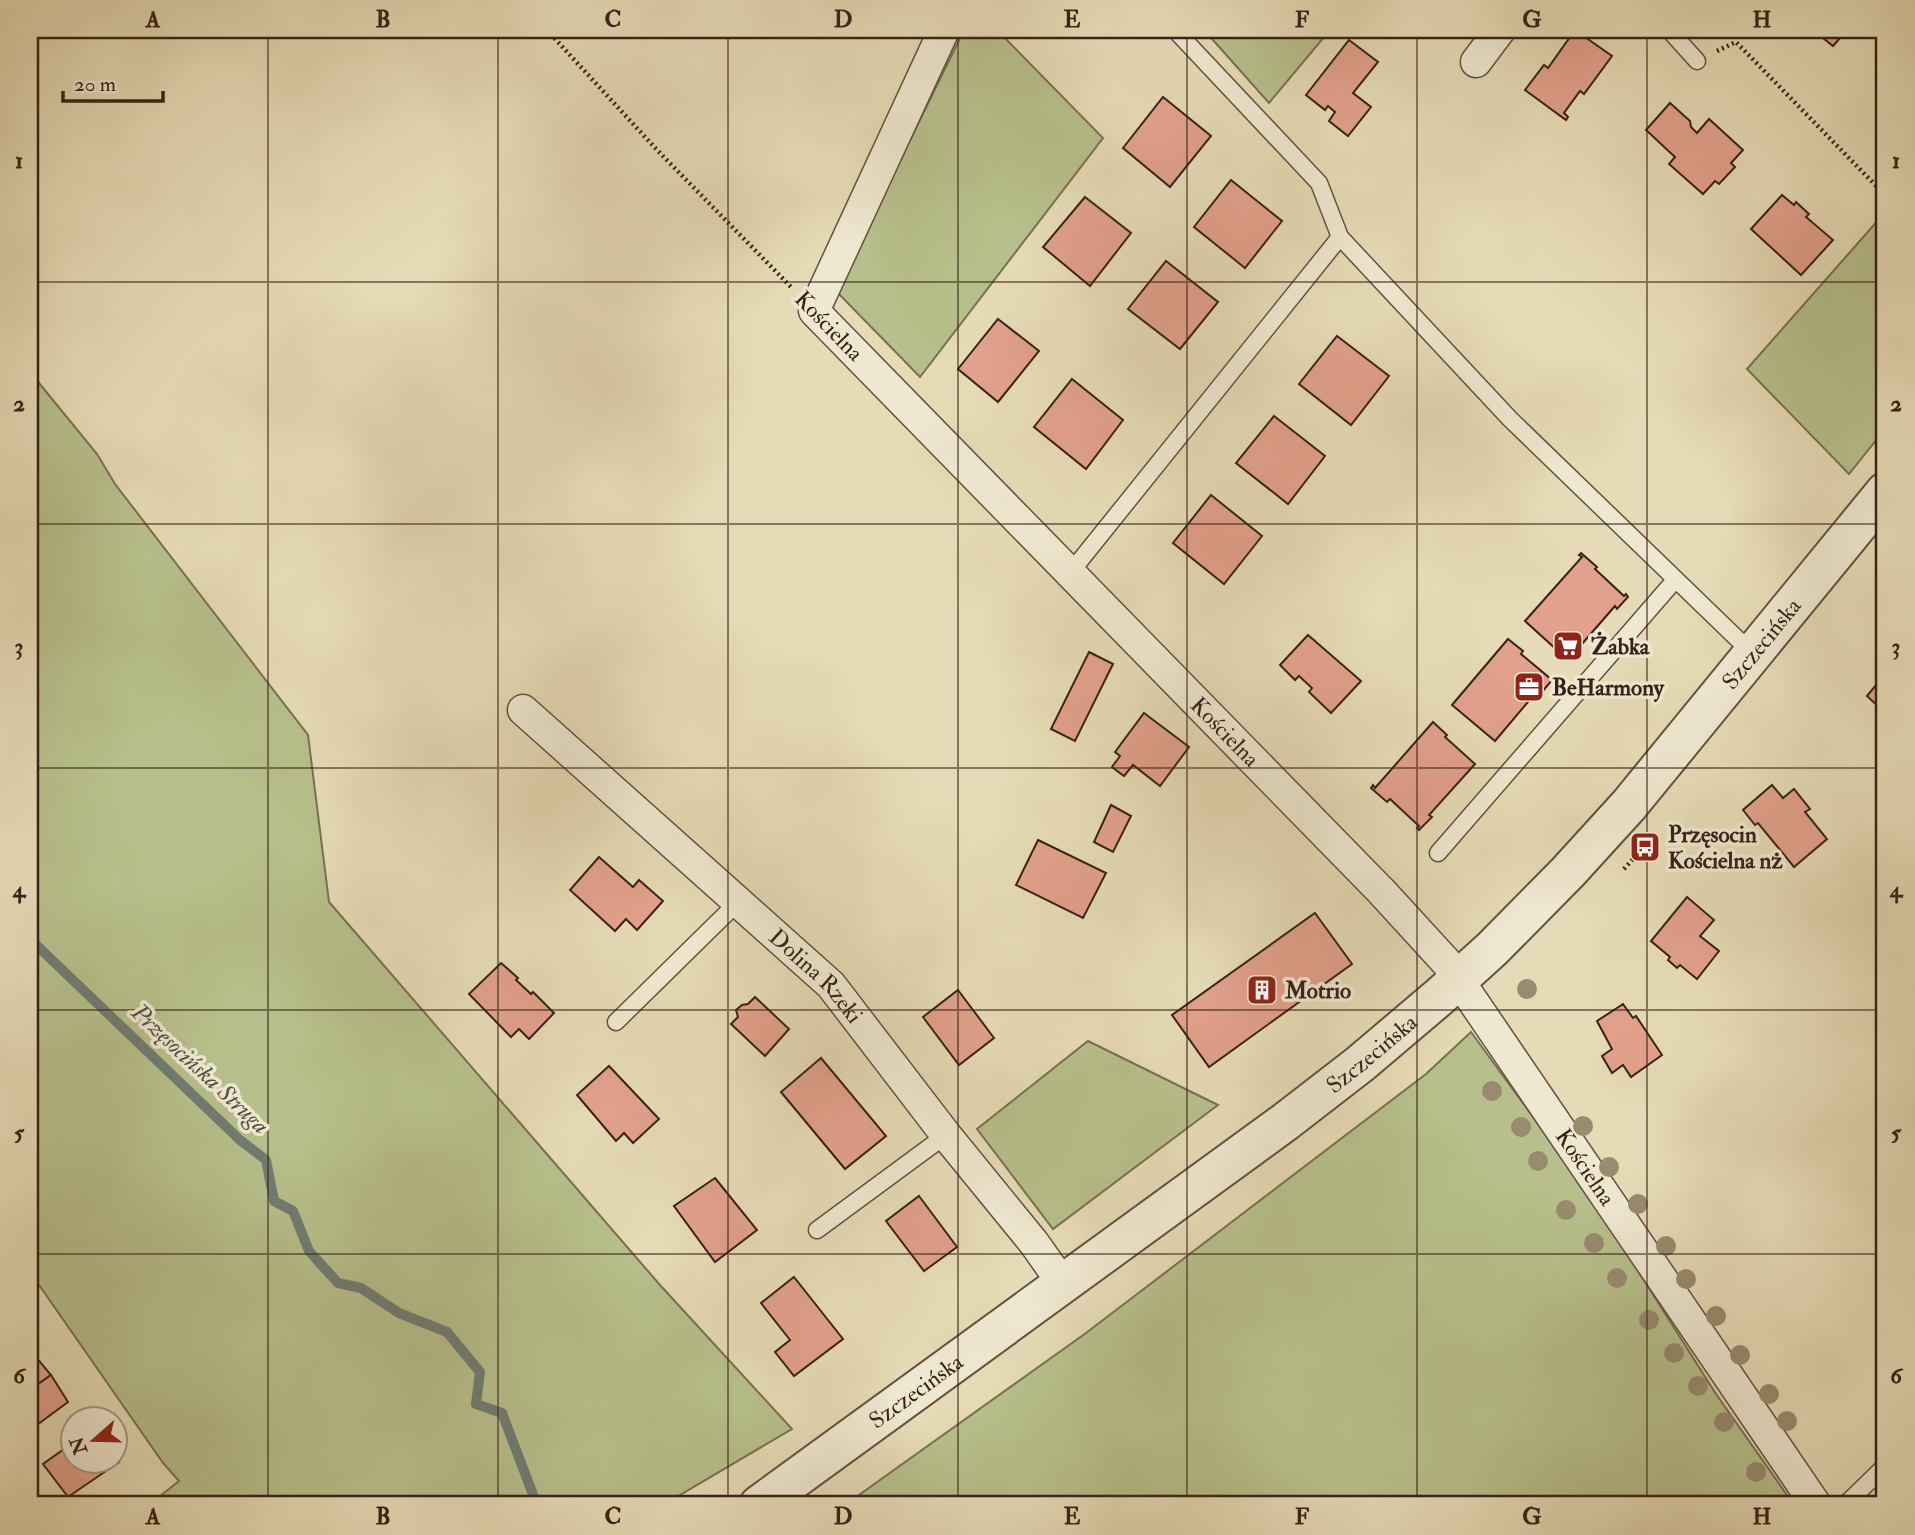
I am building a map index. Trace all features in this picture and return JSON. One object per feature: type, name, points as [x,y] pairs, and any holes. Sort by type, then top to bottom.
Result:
[{"type":"street","points":[[814,311],[944,30]]},
{"type":"street","points":[[1476,62],[1500,30]]},
{"type":"street","name":"Kościelna","points":[[814,311],[1410,921],[1459,979],[1816,1505]]},
{"type":"street","name":"Szczecińska","points":[[759,1505],[1328,1089],[1399,1033],[1536,905],[1613,823],[1885,492]]},
{"type":"street","name":"Dolina Rzeki","points":[[523,710],[831,985],[946,1135],[1034,1243],[1063,1284]]},
{"type":"lane","points":[[1175,30],[1319,184],[1340,237],[1510,419],[1753,654]]},
{"type":"lane","points":[[1669,30],[1697,61]]},
{"type":"lane","points":[[1070,573],[1340,237]]},
{"type":"lane","points":[[1438,853],[1675,580]]},
{"type":"lane","points":[[616,1022],[737,902]]},
{"type":"lane","points":[[817,1230],[946,1135]]},
{"type":"lane","points":[[1845,1505],[1885,1466]]},
{"type":"path","name":"Kościelna","points":[[547,30],[648,141],[814,311]]},
{"type":"path","points":[[1697,61],[1736,42],[1885,195]]},
{"type":"green space","points":[[964,30],[997,30],[1103,138],[920,377],[836,291]]},
{"type":"green space","points":[[1204,30],[1330,30],[1269,103]]},
{"type":"green space","points":[[1880,218],[1885,223],[1885,429],[1849,474],[1747,369]]},
{"type":"green space","points":[[30,372],[97,454],[115,484],[308,735],[329,902],[660,1285],[792,1429],[663,1505],[149,1505],[179,1481],[130,1416],[130,1406],[123,1406],[30,1272]]},
{"type":"green space","points":[[1471,1032],[1590,1195],[1716,1394],[1794,1505],[845,1505],[1086,1333],[1426,1074]]},
{"type":"green space","points":[[1088,1041],[1218,1105],[1053,1229],[977,1129]]},
{"type":"building","points":[[1575,30],[1612,56],[1584,94],[1580,91],[1564,113],[1568,117],[1566,120],[1525,90],[1544,65],[1548,68]]},
{"type":"building","points":[[1813,30],[1847,30],[1833,46]]},
{"type":"building","points":[[1349,40],[1378,62],[1353,93],[1371,107],[1348,136],[1329,121],[1335,112],[1328,106],[1325,110],[1306,95]]},
{"type":"building","points":[[1163,97],[1211,136],[1170,187],[1123,148]]},
{"type":"building","points":[[1670,103],[1690,121],[1691,127],[1697,133],[1709,119],[1743,150],[1731,163],[1735,167],[1719,184],[1715,181],[1703,194],[1669,164],[1675,157],[1646,130]]},
{"type":"building","points":[[1231,180],[1282,221],[1245,268],[1194,227]]},
{"type":"building","points":[[1782,195],[1794,205],[1796,202],[1809,214],[1806,217],[1833,240],[1801,275],[1751,229]]},
{"type":"building","points":[[1085,197],[1131,233],[1090,286],[1043,247]]},
{"type":"building","points":[[1166,261],[1218,302],[1180,349],[1128,309]]},
{"type":"building","points":[[998,319],[1039,351],[998,402],[958,369]]},
{"type":"building","points":[[1337,336],[1389,376],[1351,425],[1299,384]]},
{"type":"building","points":[[1072,379],[1123,420],[1086,469],[1034,427]]},
{"type":"building","points":[[1274,416],[1325,456],[1288,504],[1236,463]]},
{"type":"building","points":[[1211,495],[1262,536],[1224,584],[1173,543]]},
{"type":"building","points":[[1581,553],[1597,567],[1595,569],[1628,597],[1617,609],[1615,606],[1568,660],[1525,621],[1582,557],[1579,555]]},
{"type":"building","points":[[1308,635],[1361,681],[1331,713],[1309,692],[1312,688],[1299,676],[1295,680],[1280,665]]},
{"type":"building","points":[[1508,639],[1523,651],[1521,654],[1552,680],[1543,691],[1538,690],[1495,741],[1452,705]]},
{"type":"building","points":[[1089,652],[1113,664],[1075,741],[1051,729]]},
{"type":"building","points":[[1885,674],[1885,713],[1867,696]]},
{"type":"building","points":[[1144,713],[1189,747],[1160,786],[1133,765],[1124,776],[1112,767],[1120,756],[1115,752]]},
{"type":"building","points":[[1433,722],[1447,735],[1445,737],[1475,764],[1419,830],[1419,826],[1390,799],[1387,802],[1371,788],[1373,785],[1375,788]]},
{"type":"building","points":[[1772,785],[1783,798],[1794,789],[1810,809],[1805,812],[1827,839],[1794,867],[1758,823],[1755,825],[1743,810]]},
{"type":"building","points":[[1111,805],[1131,816],[1113,852],[1094,842]]},
{"type":"building","points":[[1038,840],[1106,873],[1083,918],[1016,885]]},
{"type":"building","points":[[599,857],[633,887],[639,880],[663,901],[637,930],[626,919],[615,931],[570,890]]},
{"type":"building","points":[[1687,897],[1714,920],[1700,936],[1719,951],[1697,979],[1680,965],[1677,968],[1668,960],[1670,957],[1651,941]]},
{"type":"building","name":"Motrio","points":[[1315,913],[1352,964],[1209,1067],[1172,1015]]},
{"type":"building","points":[[501,963],[554,1013],[529,1039],[519,1029],[511,1037],[469,994]]},
{"type":"building","points":[[958,990],[994,1038],[959,1065],[923,1017]]},
{"type":"building","points":[[755,997],[789,1029],[765,1056],[731,1024],[738,1017],[736,1010]]},
{"type":"building","points":[[1623,1004],[1633,1018],[1636,1016],[1662,1055],[1631,1077],[1623,1065],[1612,1073],[1602,1056],[1612,1049],[1597,1021]]},
{"type":"building","points":[[821,1058],[886,1136],[845,1169],[781,1092]]},
{"type":"building","points":[[609,1066],[659,1119],[633,1143],[624,1133],[616,1141],[577,1095]]},
{"type":"building","points":[[715,1178],[757,1230],[715,1262],[674,1206]]},
{"type":"building","points":[[919,1196],[957,1247],[924,1271],[886,1221]]},
{"type":"building","points":[[794,1277],[843,1339],[794,1376],[775,1352],[790,1340],[761,1303]]},
{"type":"building","points":[[30,1350],[51,1375],[30,1390]]},
{"type":"building","points":[[51,1375],[68,1402],[30,1430],[30,1390]]},
{"type":"building","points":[[60,1452],[60,1476],[99,1476],[68,1497],[43,1464]]},
{"type":"waterway","name":"Przęsocińska Struga","points":[[30,939],[240,1140],[266,1160],[274,1201],[293,1211],[309,1251],[338,1283],[361,1288],[399,1313],[447,1332],[480,1372],[476,1404],[502,1413],[537,1505]]},
{"type":"place","name":"Żabka","points":[[1568,646]]},
{"type":"place","name":"BeHarmony","points":[[1529,687]]},
{"type":"place","name":"Przęsocin Kościelna nż","points":[[1645,847]]},
{"type":"place","name":"Motrio","points":[[1262,990]]}]
